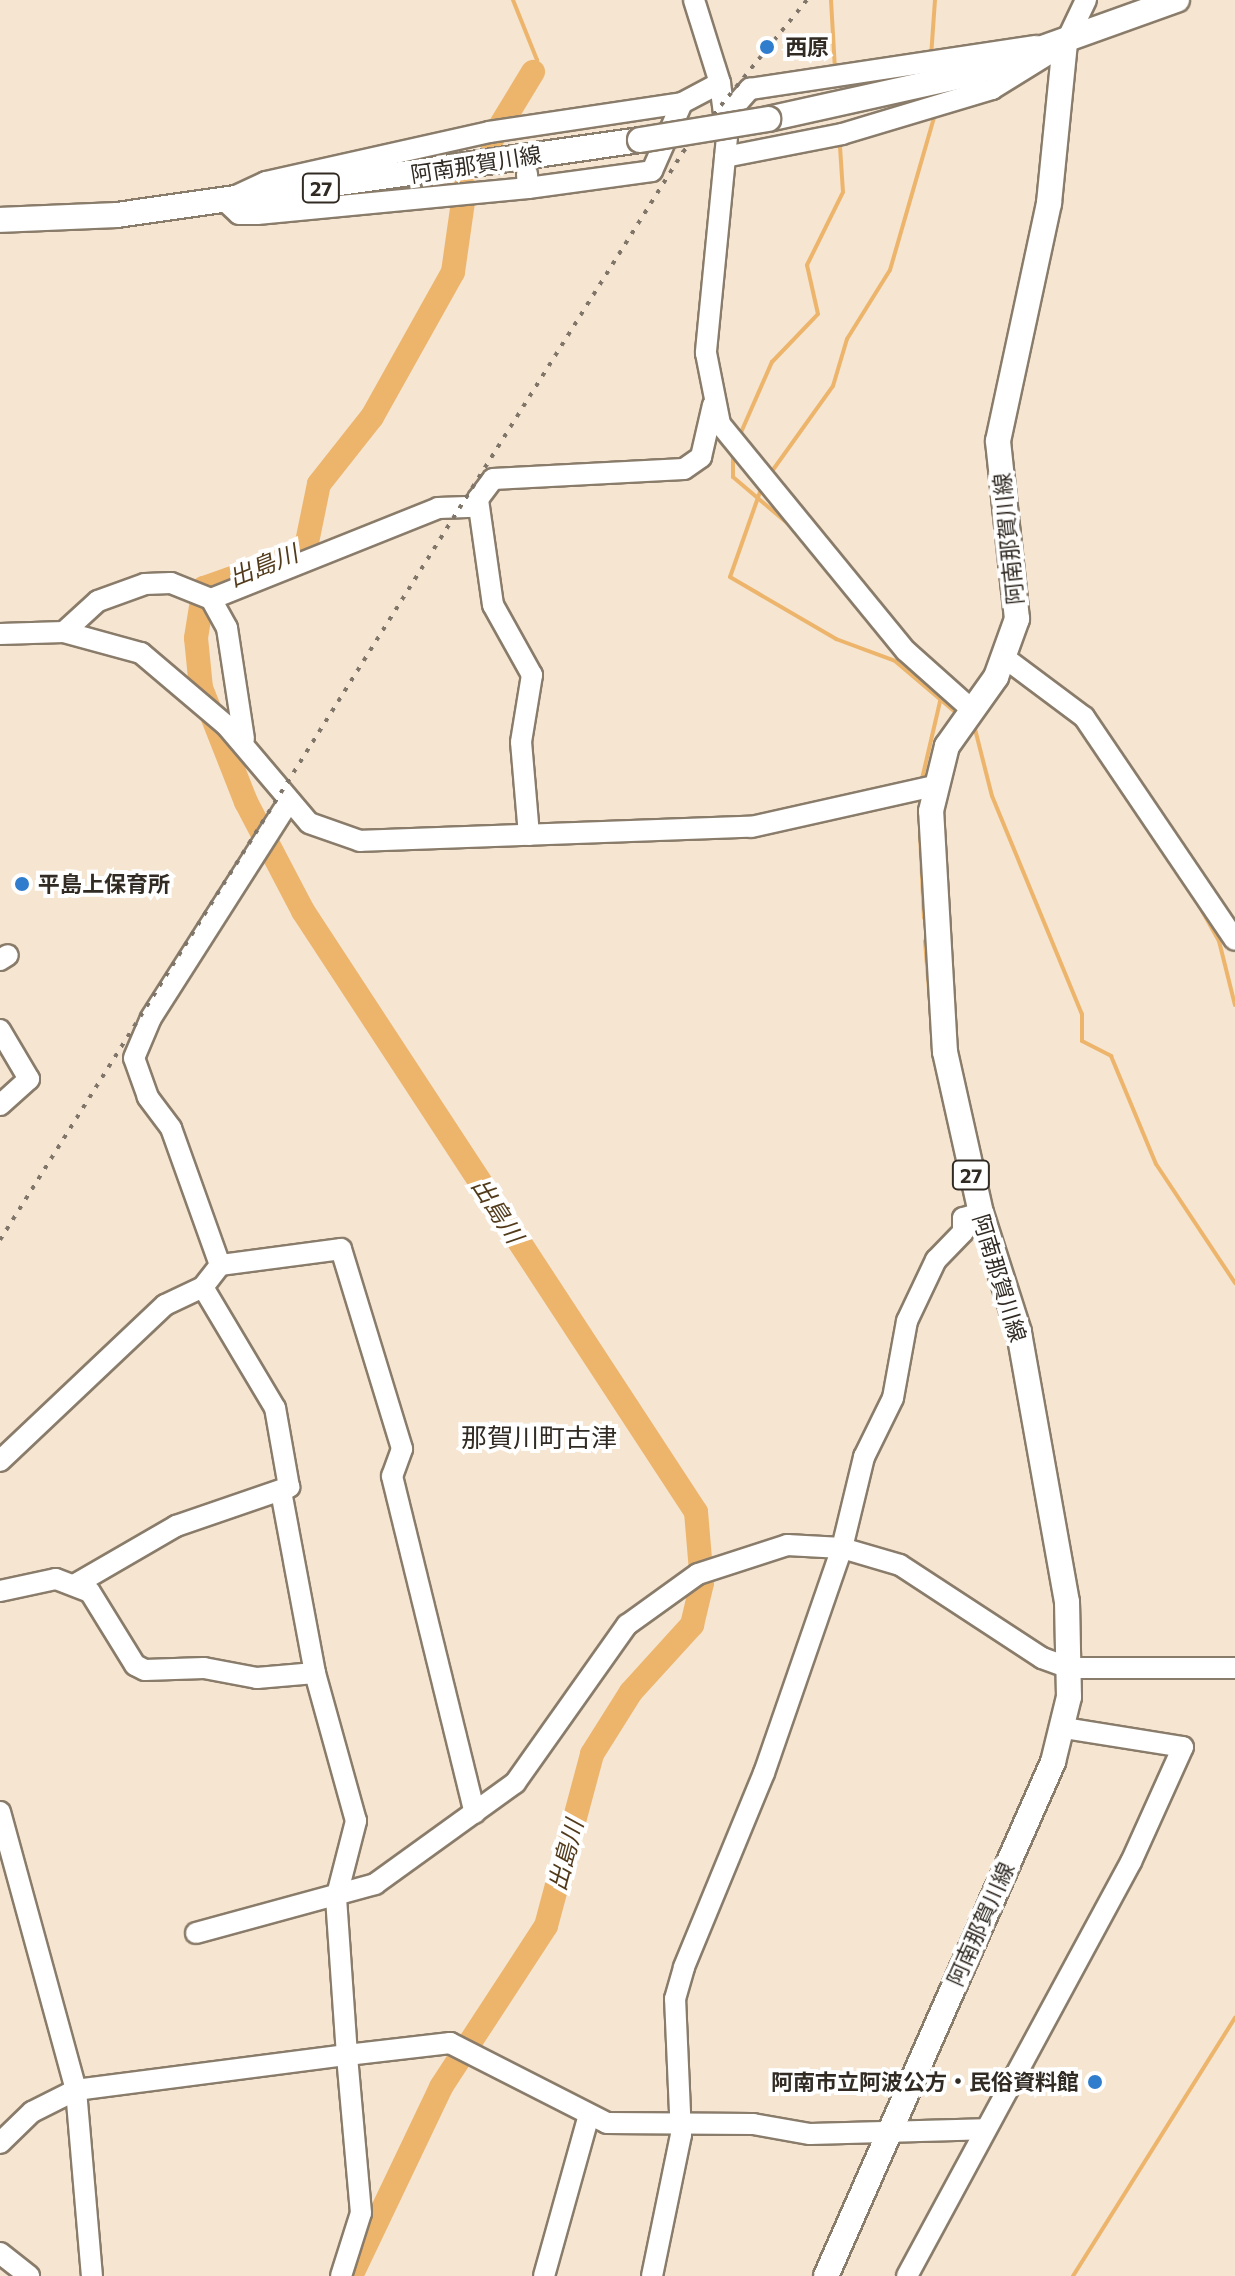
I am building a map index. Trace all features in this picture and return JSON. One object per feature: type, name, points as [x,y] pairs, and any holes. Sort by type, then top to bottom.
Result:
[{"type":"main road","points":[[1065,44],[1177,0]]},
{"type":"main road","name":"阿南那賀川線","points":[[0,220],[225,201],[768,119],[967,75],[1065,44],[1049,203],[998,441],[1017,619],[1005,658],[947,746],[935,786],[936,983],[974,1215],[1019,1332],[1067,1602],[1070,1668],[1064,1728],[826,2276]]},
{"type":"street","points":[[529,835],[521,742],[532,675],[493,605],[475,507],[493,479],[684,469],[701,457],[713,405],[707,322],[727,115],[694,0]]},
{"type":"street","points":[[725,157],[935,107],[1016,77],[1065,44],[1086,0]]},
{"type":"street","points":[[727,115],[750,89],[932,60],[1065,44]]},
{"type":"street","points":[[682,103],[652,171],[528,181],[463,194],[257,214],[239,214],[225,201],[266,182],[510,133],[682,103],[720,83]]},
{"type":"street","points":[[713,405],[734,447],[906,651],[971,709]]},
{"type":"street","points":[[211,599],[438,508],[475,507]]},
{"type":"street","points":[[64,632],[98,601],[145,584],[171,583],[211,599],[227,628],[233,699],[248,750]]},
{"type":"street","points":[[0,634],[64,632],[141,653],[175,675],[248,750],[289,801],[327,833],[360,841],[779,824],[935,786]]},
{"type":"street","points":[[1005,658],[1084,717],[1235,940]]},
{"type":"street","points":[[220,1265],[171,1128],[148,1097],[134,1058],[151,1018],[289,801]]},
{"type":"street","points":[[0,1030],[29,1079],[0,1105]]},
{"type":"street","points":[[652,2276],[687,2124],[675,1999],[684,1967],[764,1773],[846,1549],[864,1457],[893,1398],[907,1321],[974,1215]]},
{"type":"street","points":[[0,1461],[165,1305],[203,1287],[220,1265],[341,1249],[374,1379],[402,1449],[392,1476],[475,1813]]},
{"type":"street","points":[[76,1584],[176,1526],[289,1487],[275,1408],[203,1287]]},
{"type":"street","points":[[281,1491],[315,1673],[356,1821],[336,1899],[361,2213],[341,2276]]},
{"type":"street","points":[[196,1933],[336,1899],[375,1884],[515,1783],[627,1625],[703,1574],[787,1545],[846,1549],[900,1565],[1042,1658],[1070,1668],[1235,1668]]},
{"type":"street","points":[[0,1591],[28,1581],[76,1584],[98,1599],[135,1665],[145,1670],[204,1668],[257,1678],[315,1673]]},
{"type":"street","points":[[907,2276],[1131,1862],[1183,1747],[1064,1728]]},
{"type":"street","points":[[0,1812],[76,2090],[92,2276]]},
{"type":"street","points":[[0,2143],[32,2112],[76,2090],[347,2055],[463,2050],[588,2118],[810,2134],[984,2129]]},
{"type":"street","points":[[544,2276],[588,2118]]},
{"type":"street","points":[[0,2253],[29,2276]]},
{"type":"waterway","points":[[513,0],[537,60],[533,72]]},
{"type":"waterway","points":[[831,0],[835,69]]},
{"type":"waterway","points":[[931,57],[935,0]]},
{"type":"waterway","name":"出島川","points":[[491,141],[533,72]]},
{"type":"waterway","points":[[770,474],[833,386],[847,339],[890,270],[934,118]]},
{"type":"waterway","points":[[739,437],[772,362],[818,314],[807,265],[843,192],[840,147]]},
{"type":"waterway","name":"出島川","points":[[351,2276],[441,2087],[546,1926],[592,1754],[631,1692],[692,1625],[702,1583],[696,1512],[303,911],[246,802],[201,688],[196,638],[204,588],[305,552],[319,484],[372,417],[453,272],[465,188]]},
{"type":"waterway","points":[[733,456],[733,477],[794,529]]},
{"type":"waterway","points":[[761,489],[730,577],[836,639],[895,661],[960,716]]},
{"type":"waterway","points":[[922,779],[942,693]]},
{"type":"waterway","points":[[974,725],[992,796],[1082,1014],[1082,1041],[1111,1056],[1156,1164],[1235,1283]]},
{"type":"waterway","points":[[920,834],[924,918]]},
{"type":"waterway","points":[[1196,900],[1219,941],[1235,1005]]},
{"type":"waterway","points":[[925,941],[932,1026]]},
{"type":"waterway","points":[[951,1133],[967,1206]]},
{"type":"waterway","points":[[1073,2276],[1235,2018]]},
{"type":"railway","points":[[0,1240],[683,152],[807,0]]},
{"type":"place","name":"西原","points":[[767,47]]},
{"type":"place","name":"平島上保育所","points":[[22,884]]},
{"type":"place","name":"阿南市立阿波公方・民俗資料館","points":[[1095,2082]]},
{"type":"district","name":"那賀川町古津","points":[[539,1437]]}]
